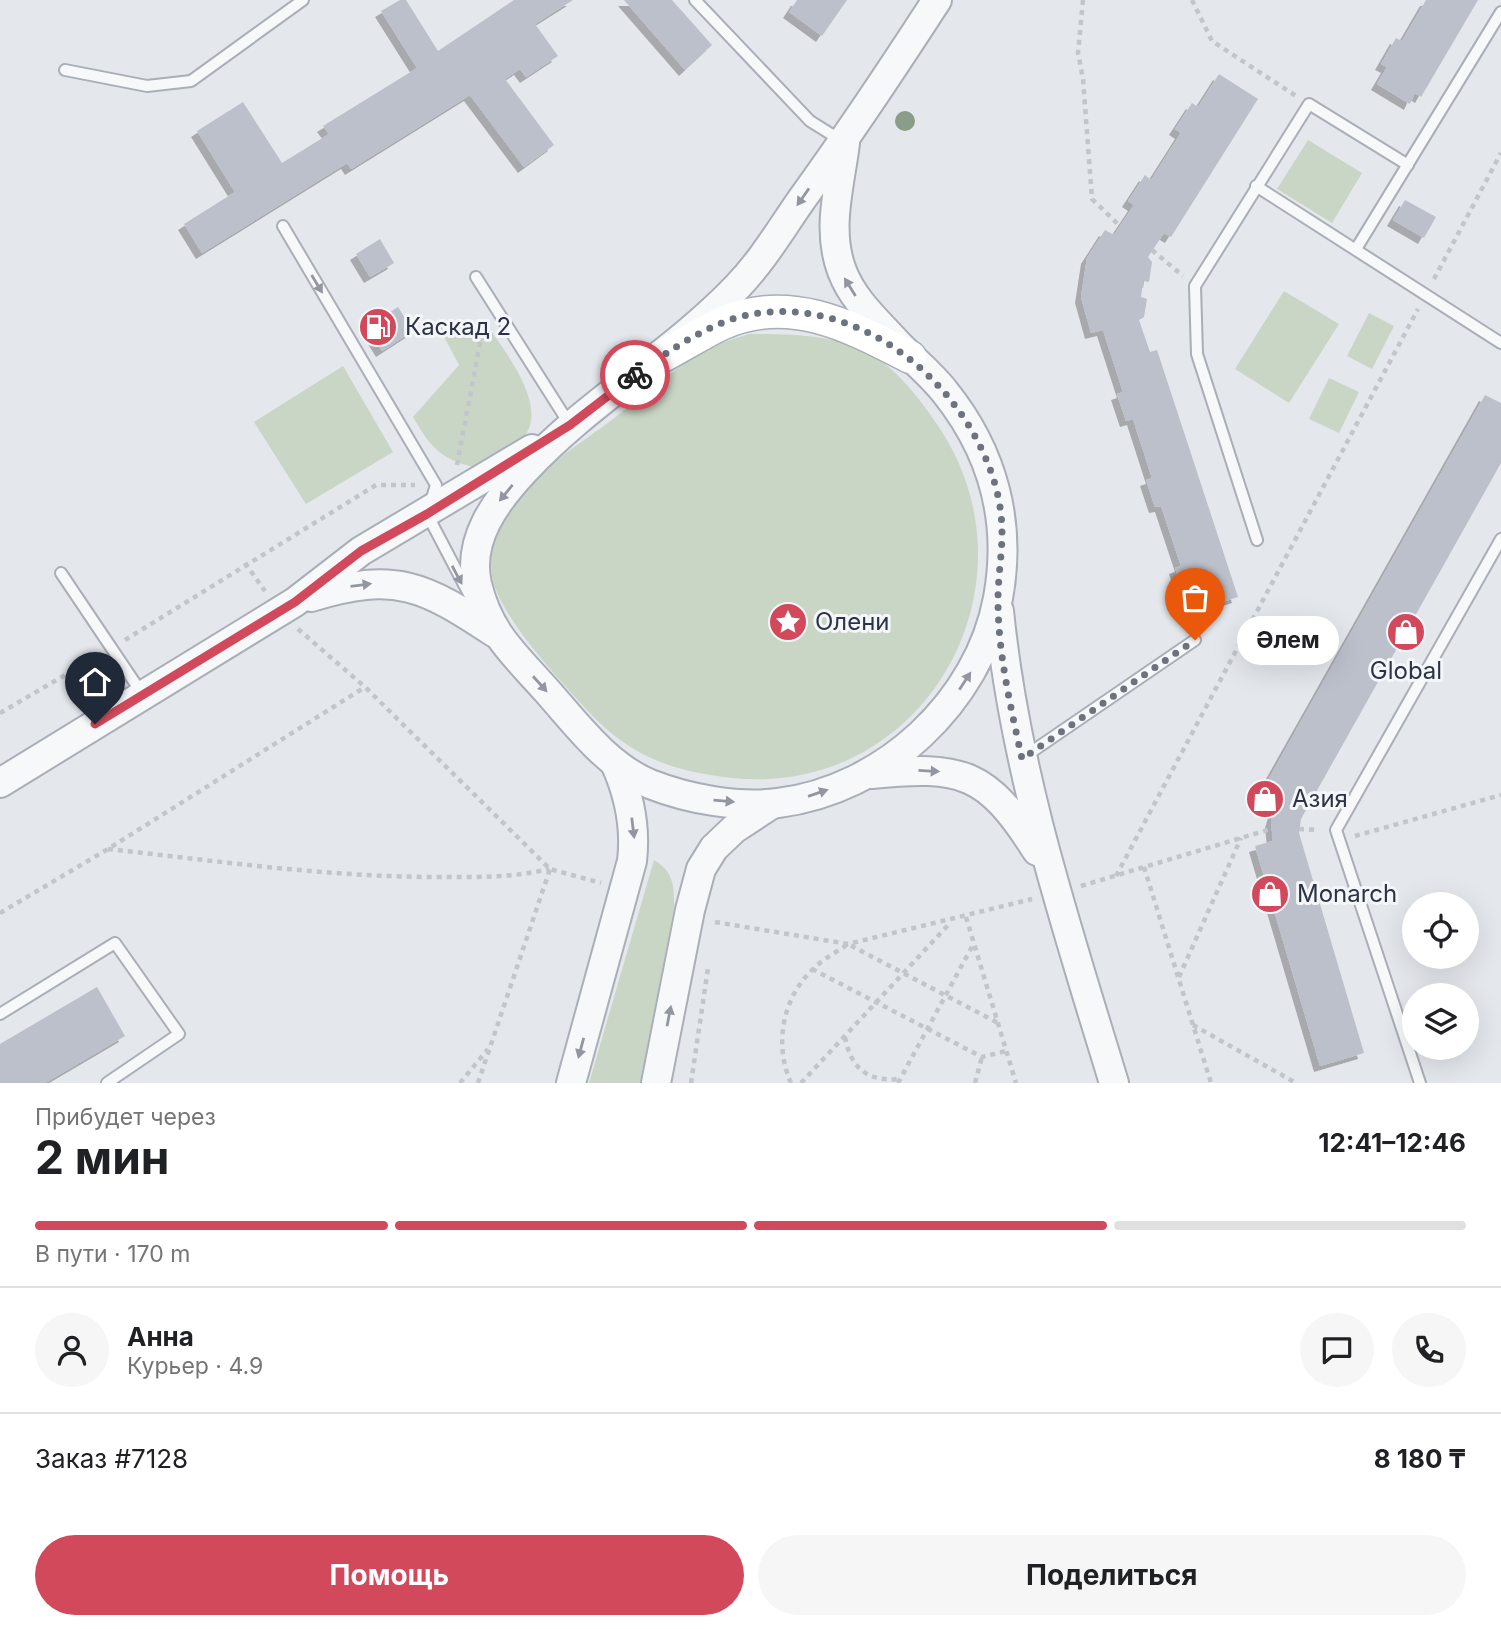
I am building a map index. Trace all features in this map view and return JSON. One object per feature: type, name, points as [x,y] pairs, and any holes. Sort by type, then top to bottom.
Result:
[{"type":"main road","points":[[659,358],[722,324],[749,314],[778,311],[836,320],[910,357]]},
{"type":"street","points":[[0,783],[295,602],[361,551],[427,514],[570,425],[659,358],[763,260],[786,222],[845,143],[937,0]]},
{"type":"street","points":[[845,143],[833,234],[843,275],[871,316],[942,388],[960,411],[990,466],[1003,523],[998,601],[1007,682],[1022,759],[1053,881],[1114,1083]]},
{"type":"street","points":[[495,633],[475,577],[476,552],[481,532],[507,491],[570,425]]},
{"type":"street","points":[[295,602],[362,583],[395,584],[428,592],[495,633],[615,763],[647,783],[686,796],[772,804]]},
{"type":"street","points":[[656,1083],[690,910],[701,869],[714,848],[733,829],[772,804],[824,791],[861,775],[894,756],[942,713],[975,665],[998,601]]},
{"type":"street","points":[[571,1083],[632,861],[635,839],[630,807],[615,763]]},
{"type":"street","points":[[861,775],[911,770],[964,776],[990,790],[1012,811],[1053,881]]},
{"type":"lane","points":[[65,70],[147,86],[191,81],[303,0]]},
{"type":"lane","points":[[695,0],[810,121],[845,143]]},
{"type":"lane","points":[[1356,249],[1501,12]]},
{"type":"lane","points":[[1257,540],[1196,354],[1195,286],[1309,104],[1408,165]]},
{"type":"lane","points":[[1256,186],[1501,343]]},
{"type":"lane","points":[[283,226],[436,485],[427,514],[458,579],[495,633]]},
{"type":"lane","points":[[476,277],[570,425]]},
{"type":"lane","points":[[1420,1083],[1336,830],[1501,539]]},
{"type":"lane","points":[[61,573],[143,695]]},
{"type":"lane","points":[[1022,759],[1195,640]]},
{"type":"lane","points":[[0,1014],[115,943],[179,1034],[107,1083]]},
{"type":"path","points":[[1083,0],[1078,53],[1083,79],[1092,199],[1120,226]]},
{"type":"path","points":[[1192,0],[1212,41],[1309,104]]},
{"type":"path","points":[[1116,876],[1501,153]]},
{"type":"path","points":[[1153,250],[1195,286]]},
{"type":"path","points":[[467,465],[455,472],[488,297]]},
{"type":"path","points":[[0,713],[112,648],[376,485],[436,485]]},
{"type":"path","points":[[0,913],[108,849],[365,687],[550,869]]},
{"type":"path","points":[[1299,829],[1336,830],[1357,837],[1501,795]]},
{"type":"path","points":[[791,1083],[785,1069],[783,1025],[799,985],[813,969],[848,944],[967,917],[1053,881],[1116,876],[1272,829]]},
{"type":"path","points":[[1178,978],[1241,838]]},
{"type":"path","points":[[108,849],[261,866],[397,877],[518,877],[550,869]]},
{"type":"path","points":[[1144,867],[1211,1083]]},
{"type":"path","points":[[478,1083],[550,869]]},
{"type":"path","points":[[967,917],[1016,1083]]},
{"type":"path","points":[[713,933],[715,920],[848,944],[998,1023]]},
{"type":"path","points":[[802,1083],[953,921]]},
{"type":"path","points":[[845,1036],[855,1066],[867,1076],[883,1081],[899,1081],[974,942]]},
{"type":"path","points":[[691,1083],[709,961]]},
{"type":"path","points":[[813,969],[982,1057],[1006,1051]]},
{"type":"path","points":[[1192,1024],[1296,1083]]},
{"type":"path","points":[[460,1083],[490,1047]]},
{"type":"path","points":[[975,1083],[982,1057]]},
{"type":"green space","points":[[1308,140],[1362,173],[1332,223],[1277,189]]},
{"type":"green space","points":[[1284,291],[1339,324],[1289,403],[1235,369]]},
{"type":"green space","points":[[1369,313],[1394,326],[1372,369],[1347,356]]},
{"type":"green space","points":[[485,322],[511,360],[527,391],[531,421],[526,434],[517,444],[478,468],[455,461],[438,451],[413,417],[459,365],[438,325]]},
{"type":"green space","points":[[749,334],[797,335],[846,344],[875,357],[900,377],[934,420],[966,481],[978,545],[972,608],[949,665],[912,715],[863,753],[802,775],[732,778],[690,771],[652,758],[618,739],[602,725],[546,664],[517,627],[496,591],[491,566],[495,539],[507,514],[520,494],[543,471],[702,352]]},
{"type":"green space","points":[[343,366],[393,452],[306,504],[254,422]]},
{"type":"green space","points":[[1329,378],[1359,392],[1339,433],[1309,419]]},
{"type":"green space","points":[[654,860],[666,869],[672,880],[674,908],[640,1083],[589,1083]]},
{"type":"building","points":[[400,0],[406,0],[438,51],[514,0],[573,0],[535,24],[558,56],[526,77],[520,69],[505,79],[554,145],[524,167],[470,95],[351,169],[347,163],[202,253],[184,224],[235,192],[197,131],[243,102],[282,163],[329,134],[323,126],[417,68],[381,11]]},
{"type":"building","points":[[624,0],[672,0],[712,45],[685,70]]},
{"type":"building","points":[[797,0],[847,0],[822,36],[789,12]]},
{"type":"building","points":[[1426,0],[1478,0],[1421,97],[1415,93],[1410,104],[1377,84],[1387,67],[1381,64],[1396,38],[1402,41]]},
{"type":"building","points":[[1219,74],[1258,99],[1171,237],[1164,233],[1148,257],[1152,262],[1149,282],[1143,281],[1141,297],[1147,299],[1144,317],[1139,320],[1150,352],[1157,350],[1238,597],[1195,611],[1188,590],[1183,592],[1175,568],[1181,566],[1161,506],[1155,507],[1146,480],[1152,478],[1133,419],[1126,421],[1117,394],[1123,392],[1103,330],[1091,333],[1081,297],[1087,258],[1105,230],[1114,235],[1134,205],[1128,201],[1145,175],[1151,180],[1181,133],[1175,129],[1192,103],[1198,107]]},
{"type":"building","points":[[1405,200],[1436,217],[1424,238],[1393,220]]},
{"type":"building","points":[[380,239],[394,263],[370,277],[356,254]]},
{"type":"building","points":[[398,307],[413,331],[382,351],[367,327]]},
{"type":"building","points":[[1485,395],[1501,403],[1501,463],[1301,819],[1299,833],[1364,1053],[1320,1066],[1255,846],[1273,841],[1271,822],[1276,805],[1259,796]]},
{"type":"building","points":[[97,987],[125,1036],[45,1083],[0,1083],[0,1044]]},
{"type":"way so far","points":[[635,375],[659,358],[722,324],[749,314],[778,311],[836,320],[862,330],[910,357],[921,367],[942,388],[976,436],[990,466],[998,495],[1003,523],[1003,564],[998,601],[1007,682],[1022,759],[1195,640]]},
{"type":"place","name":"Каскад 2","points":[[378,327]]},
{"type":"place","name":"Олени","points":[[788,622]]},
{"type":"place","name":"Global","points":[[1406,632]]},
{"type":"place","name":"Әлем","points":[[1195,640]]},
{"type":"place","name":"Азия","points":[[1265,799]]},
{"type":"place","name":"Monarch","points":[[1270,894]]},
{"type":"route","points":[[95,724],[295,602],[361,551],[427,514],[570,425],[635,375]]}]
